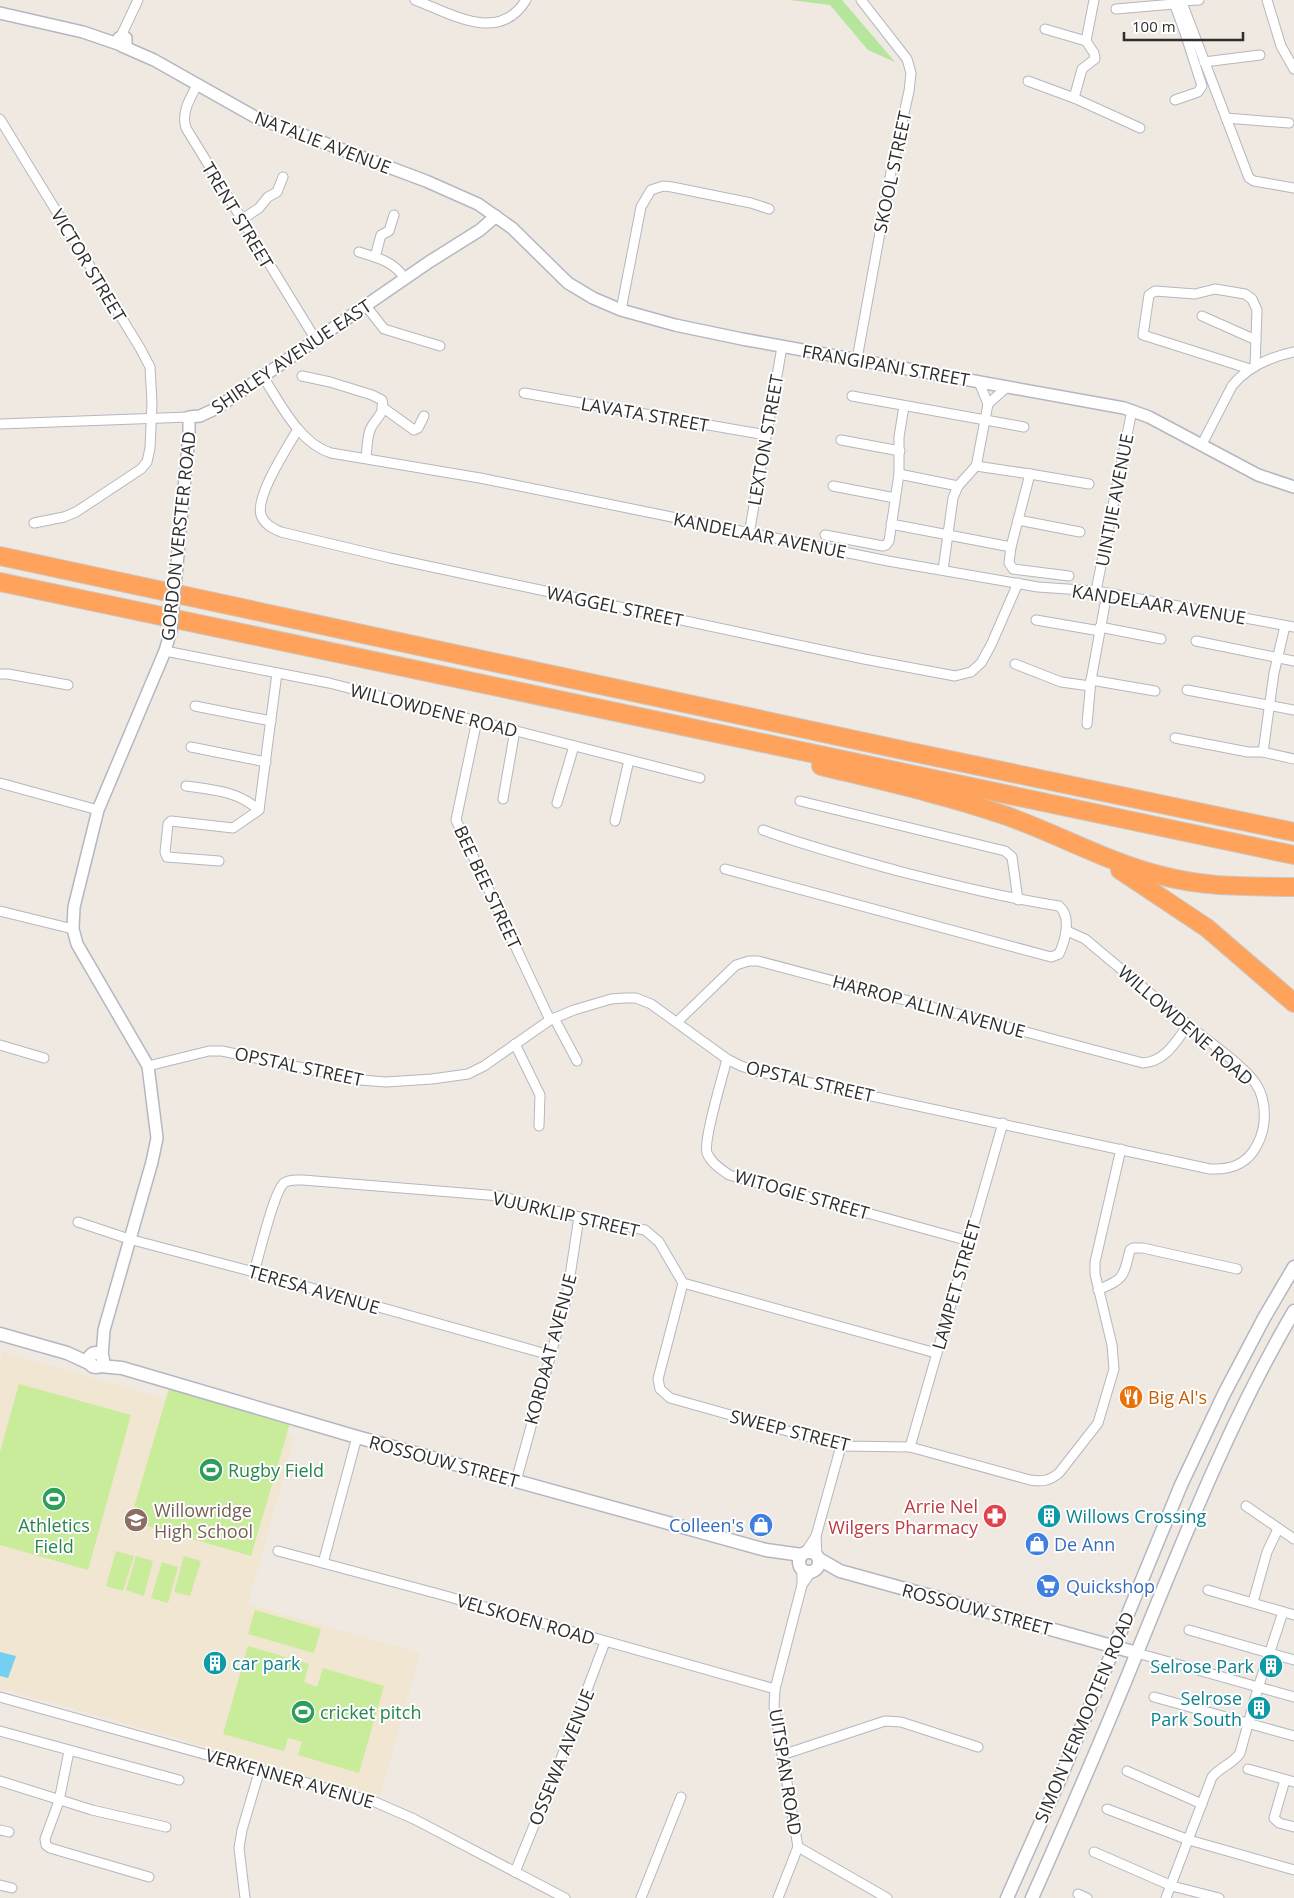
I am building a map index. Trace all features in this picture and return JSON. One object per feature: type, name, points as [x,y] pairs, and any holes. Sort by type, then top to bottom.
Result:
[{"type":"highway","points":[[0,556],[1294,832]]},
{"type":"highway","points":[[0,582],[1294,855]]},
{"type":"highway","points":[[516,692],[649,726],[911,788],[1007,816],[1133,867],[1186,881],[1233,887],[1294,887]]},
{"type":"highway","points":[[1076,844],[1126,873],[1187,913],[1225,942],[1294,1003]]},
{"type":"main road","name":"SIMON VERMOOTEN ROAD","points":[[1007,1898],[1060,1779],[1193,1458],[1251,1342],[1294,1267]]},
{"type":"main road","name":"SIMON VERMOOTEN ROAD","points":[[1032,1898],[1090,1767],[1198,1505],[1246,1399],[1294,1311]]},
{"type":"main road","name":"ROSSOUW STREET","points":[[0,1334],[67,1353],[97,1359],[357,1437],[1137,1653]]},
{"type":"street","points":[[415,0],[473,22],[492,24],[502,22],[510,17],[520,9],[526,0]]},
{"type":"street","name":"SKOOL STREET","points":[[857,359],[911,73],[907,59],[861,0]]},
{"type":"street","points":[[1086,41],[1094,0]]},
{"type":"street","points":[[1116,9],[1199,0]]},
{"type":"street","points":[[1267,0],[1281,46],[1294,69]]},
{"type":"street","points":[[1271,12],[1275,0]]},
{"type":"street","points":[[1177,1],[1204,62],[1249,178],[1254,181],[1294,188]]},
{"type":"street","points":[[1175,100],[1198,92],[1202,86],[1177,1]]},
{"type":"street","points":[[122,40],[137,2]]},
{"type":"street","name":"NATALIE AVENUE","points":[[0,12],[122,40],[255,117],[434,184],[474,202],[496,216]]},
{"type":"street","points":[[1045,29],[1086,41],[1094,54],[1095,58],[1082,69],[1074,98]]},
{"type":"street","points":[[1204,62],[1260,55]]},
{"type":"street","points":[[1028,81],[1074,98],[1140,128]]},
{"type":"street","name":"TRENT STREET","points":[[197,85],[186,108],[184,121],[186,128],[316,340]]},
{"type":"street","points":[[1226,118],[1289,122]]},
{"type":"street","name":"VICTOR STREET","points":[[0,119],[147,362],[151,383],[151,442],[149,456],[141,469],[76,512],[64,517],[34,523]]},
{"type":"street","points":[[241,220],[259,208],[268,197],[277,192],[283,177]]},
{"type":"street","points":[[620,310],[641,208],[651,190],[664,186],[672,187],[751,203],[769,209]]},
{"type":"street","points":[[375,257],[381,235],[389,231],[394,215]]},
{"type":"street","name":"FRANGIPANI STREET","points":[[496,216],[512,228],[568,283],[593,298],[620,310],[676,325],[782,347],[1115,405],[1132,410],[1202,444],[1269,480],[1294,487]]},
{"type":"street","name":"SHIRLEY AVENUE EAST","points":[[0,424],[189,417],[200,416],[212,411],[467,236],[480,230],[496,216]]},
{"type":"street","points":[[359,252],[390,262],[405,279]]},
{"type":"street","points":[[1215,289],[1245,294],[1252,299],[1257,310],[1253,368],[1143,335],[1149,295],[1155,291],[1195,294],[1215,289]]},
{"type":"street","points":[[366,306],[384,329],[440,346]]},
{"type":"street","points":[[1202,316],[1256,340]]},
{"type":"street","name":"LEXTON STREET","points":[[749,534],[782,347]]},
{"type":"street","points":[[1202,444],[1232,386],[1253,368],[1294,352]]},
{"type":"street","points":[[302,376],[330,382],[382,400],[378,419],[370,430],[366,458]]},
{"type":"street","name":"KANDELAAR AVENUE","points":[[263,377],[308,441],[319,449],[331,453],[480,478],[749,534],[943,570],[1038,587],[1096,591],[1289,626]]},
{"type":"street","points":[[943,570],[953,498],[958,486],[976,466],[985,421],[988,404],[979,382]]},
{"type":"street","points":[[988,404],[1007,387]]},
{"type":"street","name":"LAVATA STREET","points":[[524,393],[766,435]]},
{"type":"street","points":[[852,396],[1024,427]]},
{"type":"street","points":[[825,535],[882,546],[886,545],[889,541],[899,474],[899,437],[904,406]]},
{"type":"street","points":[[382,407],[414,430],[418,428],[424,416]]},
{"type":"street","name":"UINTJIE AVENUE","points":[[1096,591],[1132,410]]},
{"type":"street","name":"GORDON VERSTER ROAD","points":[[97,1359],[157,1138],[148,1066],[77,944],[73,928],[74,907],[98,810],[165,651],[171,630],[189,435],[189,417]]},
{"type":"street","name":"WAGGEL STREET","points":[[298,429],[264,489],[260,503],[260,514],[264,520],[271,527],[281,532],[390,558],[733,632],[941,674],[963,675],[976,668],[986,654],[1018,583]]},
{"type":"street","points":[[841,440],[900,451]]},
{"type":"street","points":[[976,466],[1089,484]]},
{"type":"street","points":[[899,474],[958,486]]},
{"type":"street","points":[[1030,474],[1011,546],[1009,563],[1013,569],[1069,576]]},
{"type":"street","points":[[833,486],[895,498]]},
{"type":"street","points":[[1018,520],[1080,532]]},
{"type":"street","points":[[891,524],[1011,546]]},
{"type":"street","points":[[1087,724],[1090,683],[1106,593]]},
{"type":"street","points":[[1036,620],[1161,639]]},
{"type":"street","points":[[1263,752],[1278,657],[1289,626]]},
{"type":"street","points":[[1196,641],[1294,661]]},
{"type":"street","name":"WILLOWDENE ROAD","points":[[165,651],[329,683],[700,778]]},
{"type":"street","points":[[1015,664],[1062,682],[1090,683],[1155,691]]},
{"type":"street","points":[[219,861],[167,856],[165,852],[168,824],[171,821],[233,828],[259,810],[277,673]]},
{"type":"street","points":[[0,674],[68,685]]},
{"type":"street","points":[[1187,690],[1294,710]]},
{"type":"street","points":[[195,706],[271,721]]},
{"type":"street","name":"BEE BEE STREET","points":[[477,720],[456,820],[552,1019],[577,1061]]},
{"type":"street","points":[[503,800],[515,730]]},
{"type":"street","points":[[1175,738],[1248,752],[1263,752],[1294,759]]},
{"type":"street","points":[[556,803],[574,746]]},
{"type":"street","points":[[191,747],[266,762]]},
{"type":"street","points":[[615,821],[629,760]]},
{"type":"street","points":[[0,783],[98,810]]},
{"type":"street","points":[[186,786],[229,792],[248,800],[259,810]]},
{"type":"street","points":[[800,801],[1005,851],[1012,857],[1018,900]]},
{"type":"street","points":[[725,869],[1051,957],[1059,954],[1067,931],[1064,911],[1059,906],[1018,900],[859,861],[763,830]]},
{"type":"street","points":[[0,911],[73,928]]},
{"type":"street","name":"WILLOWDENE ROAD","points":[[1067,931],[1085,939],[1231,1060],[1255,1083],[1264,1105],[1258,1145],[1251,1154],[1234,1168],[1210,1169]]},
{"type":"street","name":"HARROP ALLIN AVENUE","points":[[677,1022],[736,965],[748,961],[758,961],[1144,1063],[1151,1062],[1167,1053],[1188,1025]]},
{"type":"street","name":"OPSTAL STREET","points":[[148,1066],[209,1051],[222,1051],[361,1080],[386,1082],[468,1074],[484,1066],[552,1019],[611,999],[636,998],[651,1004],[728,1059],[756,1071],[1210,1169]]},
{"type":"street","points":[[515,1044],[540,1095],[539,1126]]},
{"type":"street","points":[[0,1045],[44,1058]]},
{"type":"street","name":"WITOGIE STREET","points":[[728,1059],[707,1138],[707,1152],[716,1166],[729,1175],[968,1241]]},
{"type":"street","name":"LAMPET STREET","points":[[910,1447],[1003,1123]]},
{"type":"street","points":[[1120,1149],[1094,1262],[1098,1290],[1117,1282],[1123,1277],[1130,1250],[1133,1248],[1143,1248],[1237,1269]]},
{"type":"street","name":"VUURKLIP STREET","points":[[254,1272],[277,1194],[285,1182],[290,1180],[500,1196],[579,1217],[645,1230],[659,1242],[683,1283]]},
{"type":"street","name":"KORDAAT AVENUE","points":[[516,1481],[570,1281],[579,1217]]},
{"type":"street","name":"TERESA AVENUE","points":[[78,1222],[129,1239],[550,1355]]},
{"type":"street","points":[[683,1283],[936,1353]]},
{"type":"street","name":"SWEEP STREET","points":[[683,1283],[658,1378],[658,1384],[664,1394],[670,1398],[841,1446],[910,1447],[1042,1482],[1060,1473],[1098,1423],[1114,1369],[1112,1345],[1098,1290]]},
{"type":"street","points":[[323,1563],[357,1437]]},
{"type":"street","name":"UITSPAN ROAD","points":[[778,1898],[798,1847],[774,1706],[775,1689],[841,1446]]},
{"type":"street","points":[[1246,1506],[1294,1539]]},
{"type":"street","points":[[1253,1602],[1267,1552],[1278,1529]]},
{"type":"street","name":"VELSKOEN ROAD","points":[[278,1551],[446,1596],[775,1689]]},
{"type":"street","points":[[1208,1590],[1294,1615]]},
{"type":"street","points":[[1166,1898],[1212,1777],[1217,1771],[1235,1760],[1240,1753],[1258,1688],[1283,1612]]},
{"type":"street","points":[[1188,1630],[1294,1660]]},
{"type":"street","name":"OSSEWA AVENUE","points":[[515,1872],[606,1642]]},
{"type":"street","points":[[1137,1653],[1294,1697]]},
{"type":"street","name":"VERKENNER AVENUE","points":[[0,1697],[355,1795],[392,1808],[565,1898]]},
{"type":"street","points":[[1154,1697],[1294,1736]]},
{"type":"street","points":[[782,1755],[875,1723],[894,1720],[978,1747]]},
{"type":"street","points":[[0,1731],[179,1780]]},
{"type":"street","points":[[69,1751],[59,1801],[45,1839],[48,1847],[149,1876]]},
{"type":"street","points":[[1248,1768],[1290,1781],[1274,1818],[1279,1823],[1294,1827]]},
{"type":"street","points":[[245,1898],[239,1848],[242,1830],[260,1769]]},
{"type":"street","points":[[1127,1771],[1202,1804]]},
{"type":"street","points":[[0,1781],[59,1801],[166,1827]]},
{"type":"street","points":[[641,1898],[681,1797]]},
{"type":"street","points":[[1107,1809],[1189,1840],[1294,1870]]},
{"type":"street","points":[[798,1847],[887,1898]]},
{"type":"street","points":[[1094,1852],[1172,1886],[1219,1898]]},
{"type":"street","points":[[0,1885],[12,1888]]},
{"type":"shaded area","name":"Willowridge High School","points":[[3,1352],[295,1436],[248,1604],[420,1653],[380,1796],[0,1688],[0,1362]]},
{"type":"green space","points":[[790,0],[842,0],[895,62],[868,50],[830,5]]},
{"type":"green space","name":"Athletics Field","points":[[19,1384],[131,1415],[88,1570],[0,1545],[0,1452]]},
{"type":"green space","name":"Rugby Field","points":[[170,1385],[291,1420],[251,1556],[130,1521]]},
{"type":"green space","points":[[116,1551],[134,1556],[123,1591],[106,1586]]},
{"type":"green space","points":[[136,1556],[153,1561],[144,1596],[126,1590]]},
{"type":"green space","points":[[184,1556],[201,1561],[190,1596],[174,1592]]},
{"type":"green space","points":[[162,1562],[178,1567],[168,1603],[151,1598]]},
{"type":"green space","points":[[255,1610],[321,1629],[314,1653],[248,1634]]},
{"type":"green space","points":[[248,1646],[309,1664],[304,1682],[317,1687],[323,1668],[384,1686],[359,1773],[298,1755],[302,1742],[288,1738],[284,1751],[223,1734]]},
{"type":"water","points":[[0,1652],[16,1656],[8,1678],[0,1676]]},
{"type":"place","name":"Big Al's","points":[[1131,1397]]},
{"type":"place","name":"Rugby Field","points":[[211,1470]]},
{"type":"place","name":"Athletics Field","points":[[54,1499]]},
{"type":"place","name":"Arrie Nel Wilgers Pharmacy","points":[[995,1516]]},
{"type":"place","name":"Willows Crossing","points":[[1049,1516]]},
{"type":"place","name":"Willowridge High School","points":[[136,1520]]},
{"type":"place","name":"Colleen's","points":[[761,1525]]},
{"type":"place","name":"De Ann","points":[[1037,1544]]},
{"type":"place","name":"Quickshop","points":[[1048,1586]]},
{"type":"place","name":"car park","points":[[215,1663]]},
{"type":"place","name":"Selrose Park","points":[[1271,1666]]},
{"type":"place","name":"Selrose Park South","points":[[1259,1708]]},
{"type":"place","name":"cricket pitch","points":[[303,1712]]}]
